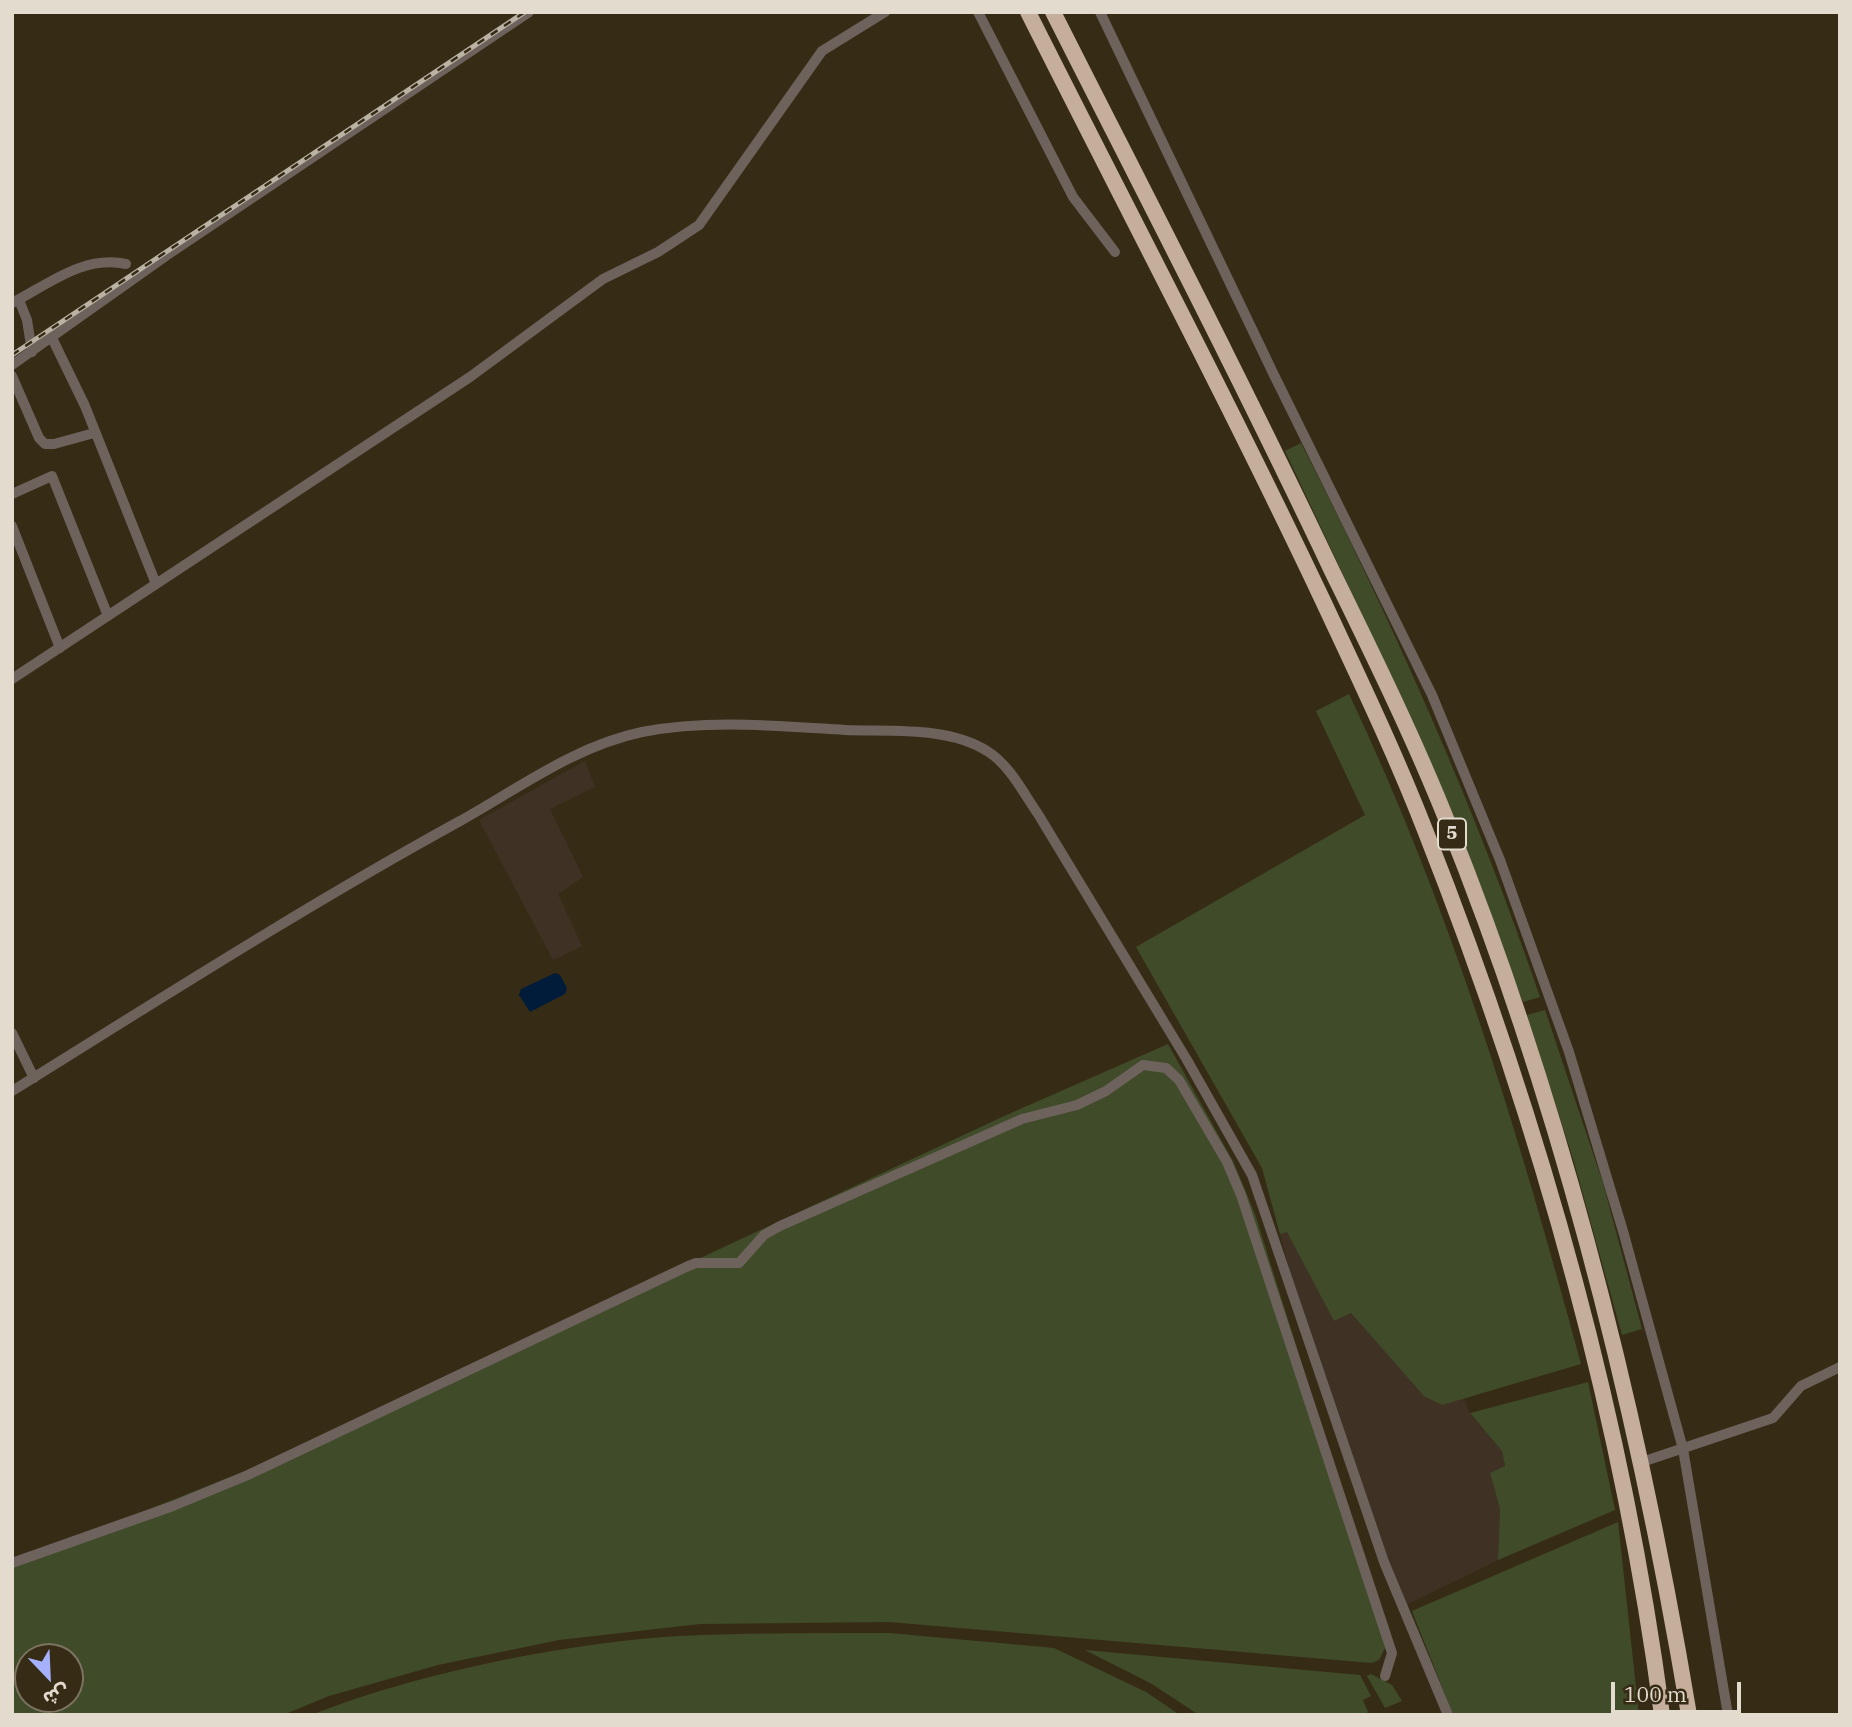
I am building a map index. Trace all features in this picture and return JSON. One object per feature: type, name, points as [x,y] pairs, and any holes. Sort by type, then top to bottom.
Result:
[{"type":"highway","name":"5","points":[[1028,12],[1291,532],[1367,695],[1425,830],[1533,1138],[1593,1350],[1629,1509],[1662,1715]]},
{"type":"highway","name":"5","points":[[1053,12],[1223,342],[1384,680],[1446,819],[1513,995],[1557,1131],[1642,1462],[1689,1715]]},
{"type":"street","points":[[12,365],[173,251],[529,12]]},
{"type":"street","points":[[13,677],[470,377],[603,279],[658,252],[699,225],[822,51],[885,12]]},
{"type":"street","points":[[978,12],[1073,197],[1115,252]]},
{"type":"street","points":[[1100,12],[1273,375],[1432,695],[1500,860],[1569,1052],[1623,1231],[1682,1449],[1728,1715]]},
{"type":"street","points":[[32,352],[27,320],[15,301],[88,263],[107,260],[126,264]]},
{"type":"street","points":[[52,338],[80,394],[156,584]]},
{"type":"street","points":[[12,376],[42,442],[54,444],[94,433]]},
{"type":"street","points":[[12,494],[52,476],[108,616]]},
{"type":"street","points":[[12,526],[60,648]]},
{"type":"street","points":[[12,1091],[213,964],[357,878],[534,777],[610,741],[641,733],[722,724],[933,734],[968,742],[989,752],[1013,778],[1038,814],[1187,1060],[1252,1175],[1384,1562],[1448,1715]]},
{"type":"street","points":[[12,1033],[34,1078]]},
{"type":"street","points":[[12,1563],[173,1506],[248,1475],[686,1267],[696,1263],[739,1263],[764,1235],[780,1226],[1022,1119],[1077,1105],[1106,1091],[1134,1069],[1152,1064],[1166,1068],[1179,1080],[1227,1162],[1241,1195],[1392,1653],[1385,1676]]},
{"type":"street","points":[[1642,1462],[1773,1418],[1801,1386],[1840,1367]]},
{"type":"shaded area","points":[[585,761],[595,787],[550,809],[583,877],[558,894],[582,946],[553,960],[479,820]]},
{"type":"shaded area","points":[[1287,1231],[1334,1321],[1351,1313],[1425,1396],[1442,1405],[1463,1397],[1470,1414],[1502,1451],[1505,1467],[1490,1473],[1500,1509],[1498,1560],[1406,1605],[1393,1577],[1295,1291],[1280,1234]]},
{"type":"green space","points":[[1301,443],[1431,716],[1488,855],[1540,997],[1523,1002],[1415,728],[1285,451]]},
{"type":"green space","points":[[1349,694],[1420,857],[1480,1023],[1533,1193],[1581,1364],[1442,1405],[1424,1396],[1351,1313],[1334,1321],[1287,1232],[1280,1234],[1262,1168],[1136,947],[1365,815],[1316,711]]},
{"type":"green space","points":[[1545,1010],[1603,1183],[1642,1329],[1622,1335],[1574,1162],[1527,1015]]},
{"type":"green space","points":[[1168,1044],[1234,1163],[1255,1214],[1342,1492],[1385,1648],[1379,1660],[1372,1663],[889,1622],[700,1624],[559,1640],[438,1665],[329,1696],[283,1715],[12,1715],[12,1558],[142,1512],[245,1471],[1002,1117]]},
{"type":"green space","points":[[1588,1382],[1615,1510],[1498,1560],[1500,1509],[1490,1473],[1505,1466],[1502,1451],[1470,1413]]},
{"type":"green space","points":[[1618,1522],[1639,1715],[1453,1715],[1412,1611]]},
{"type":"green space","points":[[889,1633],[1054,1648],[1146,1692],[1180,1715],[311,1715],[402,1684],[555,1650],[702,1635]]},
{"type":"green space","points":[[1085,1650],[1360,1675],[1371,1696],[1363,1700],[1368,1712],[1364,1715],[1199,1715],[1152,1684]]},
{"type":"green space","points":[[1371,1674],[1392,1685],[1402,1701],[1385,1708],[1367,1676]]},
{"type":"water","points":[[555,973],[560,975],[567,988],[565,994],[530,1012],[519,995],[521,989]]},
{"type":"railway","points":[[12,355],[525,12]]}]
